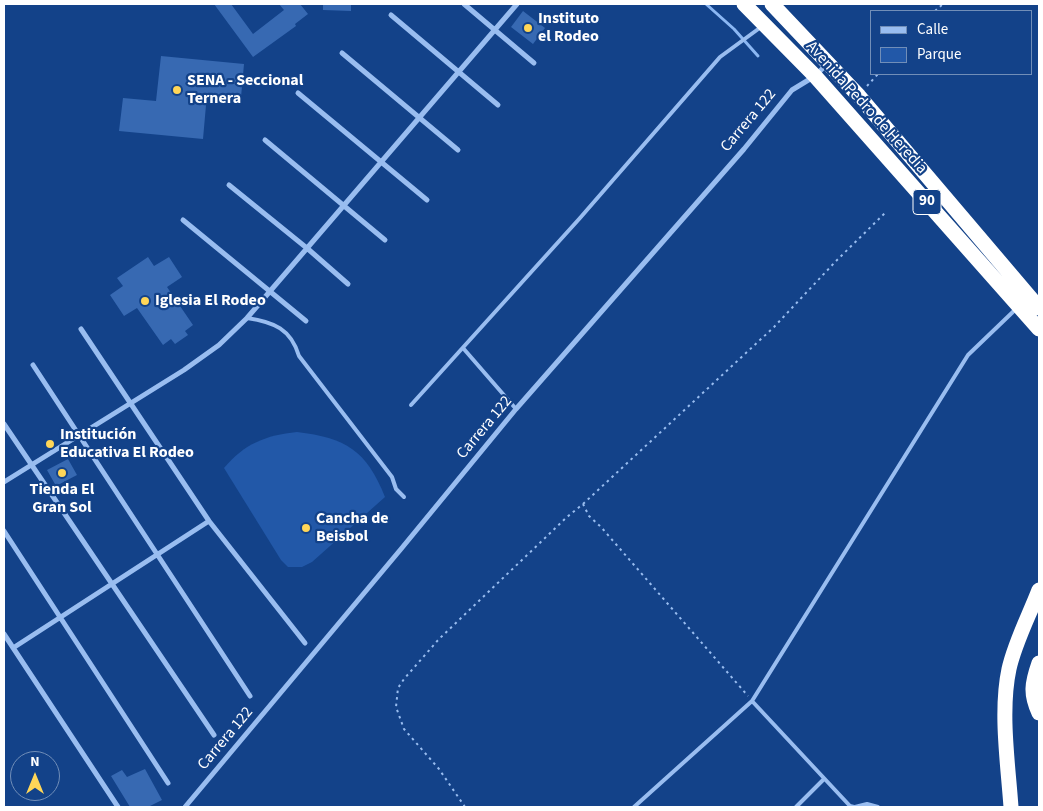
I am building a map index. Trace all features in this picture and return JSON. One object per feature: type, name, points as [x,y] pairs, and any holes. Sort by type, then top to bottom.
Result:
[{"type":"highway","name":"Avenida Pedro de Heredia","points":[[744,4],[815,76],[1039,329]]},
{"type":"highway","name":"Avenida Pedro de Heredia","points":[[772,4],[859,96],[1039,308]]},
{"type":"highway","points":[[1011,807],[1005,702],[1006,684],[1015,651],[1039,590]]},
{"type":"highway","points":[[1039,663],[1032,692],[1039,713]]},
{"type":"street","points":[[464,4],[534,64]]},
{"type":"street","points":[[4,482],[184,370],[219,345],[272,292],[517,4]]},
{"type":"street","points":[[391,15],[498,105]]},
{"type":"street","points":[[342,53],[458,150]]},
{"type":"street","name":"Carrera 122","points":[[185,807],[516,408],[744,149],[792,90],[815,76],[828,63]]},
{"type":"street","points":[[298,94],[427,200]]},
{"type":"street","points":[[265,140],[385,240]]},
{"type":"street","points":[[229,186],[308,249],[348,284]]},
{"type":"street","points":[[183,220],[306,321]]},
{"type":"street","points":[[81,329],[209,521],[305,643]]},
{"type":"street","points":[[33,365],[250,696]]},
{"type":"street","points":[[4,424],[214,735]]},
{"type":"street","points":[[13,648],[209,521]]},
{"type":"street","points":[[4,531],[168,783]]},
{"type":"street","points":[[4,634],[118,807]]},
{"type":"lane","points":[[411,405],[580,218],[720,57],[765,24]]},
{"type":"lane","points":[[634,807],[752,701],[968,355],[1019,306]]},
{"type":"lane","points":[[247,318],[263,320],[285,332],[295,344],[299,356],[392,477],[396,489],[404,497]]},
{"type":"lane","points":[[463,348],[516,408]]},
{"type":"lane","points":[[752,701],[852,807],[867,804],[878,807]]},
{"type":"lane","points":[[796,807],[824,779]]},
{"type":"path","points":[[859,96],[877,75]]},
{"type":"path","points":[[466,807],[439,769],[404,729],[396,706],[398,688],[404,679],[439,640],[567,516],[583,504],[774,326],[887,211]]},
{"type":"path","points":[[583,504],[589,516],[752,701]]},
{"type":"green space","name":"Cancha de Beisbol","points":[[297,432],[329,438],[352,449],[362,457],[370,468],[385,497],[312,562],[302,567],[288,567],[281,560],[224,468],[239,453],[256,442],[286,433]]},
{"type":"building","points":[[214,4],[231,4],[253,34],[284,10],[279,4],[300,4],[308,14],[295,24],[296,26],[253,57]]},
{"type":"building","points":[[323,4],[351,4],[351,11],[323,10]]},
{"type":"building","name":"Instituto el Rodeo","points":[[523,11],[545,28],[533,44],[511,27]]},
{"type":"building","points":[[161,56],[244,64],[241,97],[207,94],[203,139],[119,131],[123,98],[156,101]]},
{"type":"building","name":"Iglesia El Rodeo","points":[[148,257],[154,266],[169,257],[182,277],[167,287],[193,325],[185,331],[188,335],[175,344],[171,339],[163,345],[137,308],[124,316],[110,295],[123,286],[117,278]]},
{"type":"building","name":"Tienda El Gran Sol","points":[[68,459],[77,475],[56,486],[47,470]]},
{"type":"building","points":[[145,769],[162,800],[148,807],[130,807],[111,776],[122,770],[127,777]]},
{"type":"waterway","points":[[706,4],[734,29],[758,56]]},
{"type":"place","name":"Instituto el Rodeo","points":[[528,28]]},
{"type":"place","name":"SENA - Seccional Ternera","points":[[177,90]]},
{"type":"place","name":"Iglesia El Rodeo","points":[[145,301]]},
{"type":"place","name":"Institución Educativa El Rodeo","points":[[50,444]]},
{"type":"place","name":"Tienda El Gran Sol","points":[[62,473]]},
{"type":"place","name":"Cancha de Beisbol","points":[[306,528]]}]
